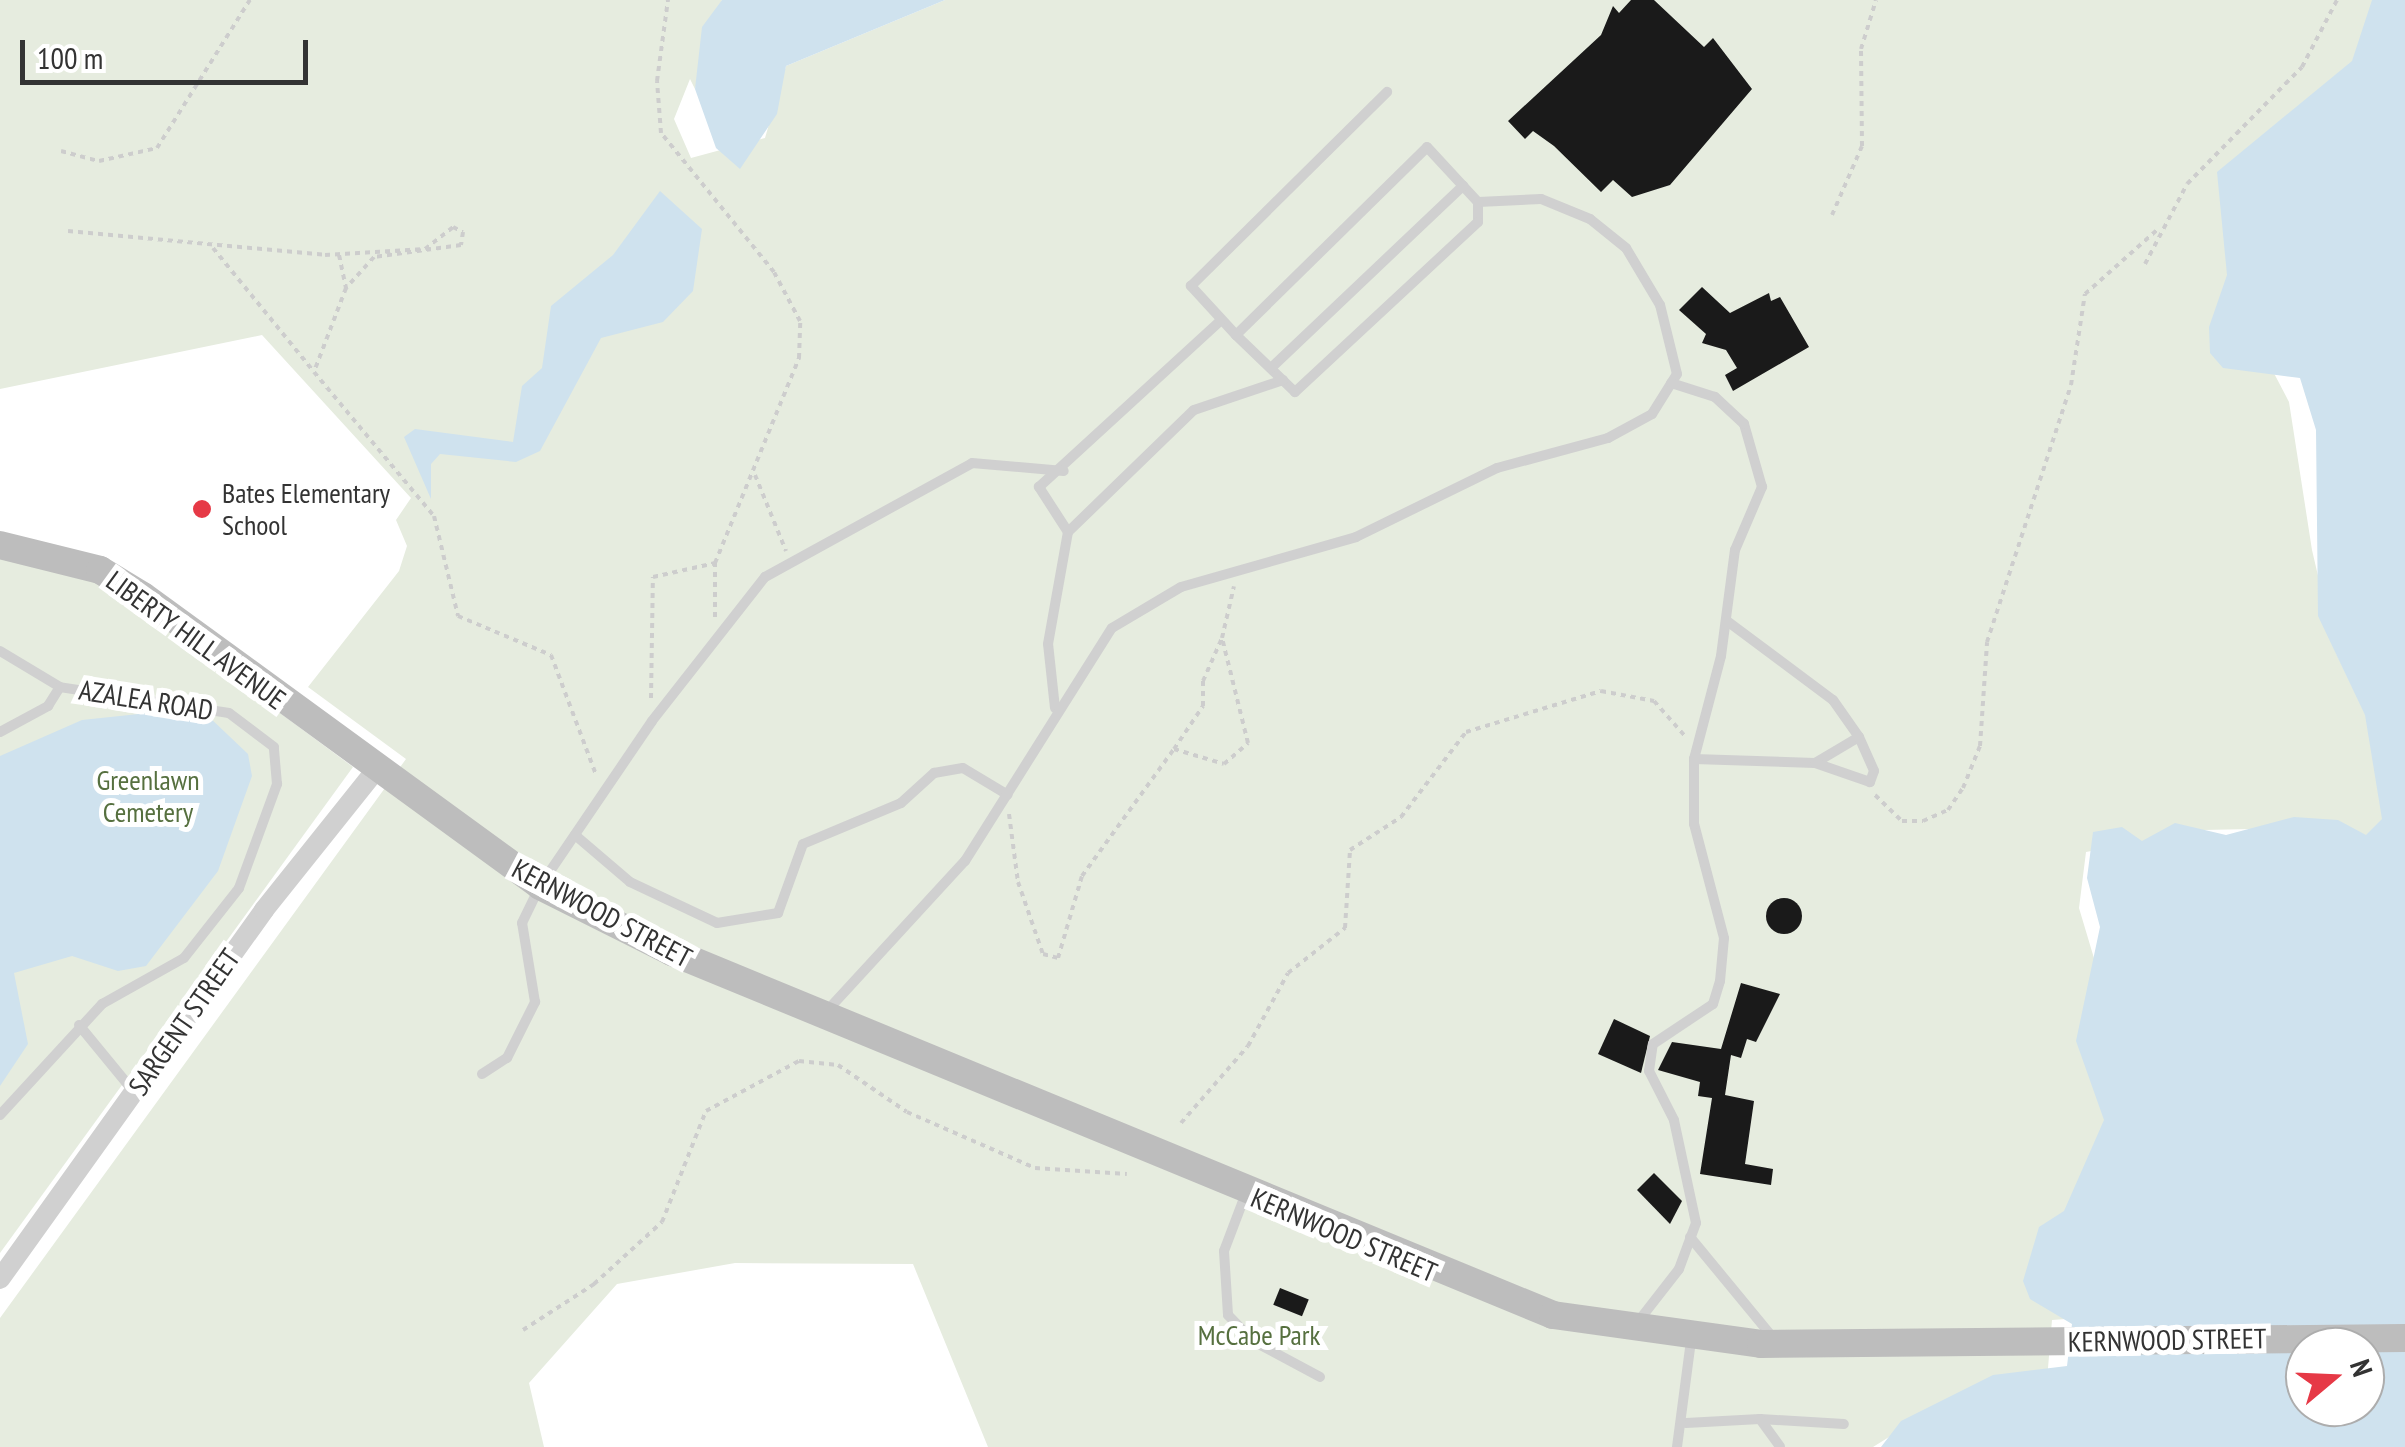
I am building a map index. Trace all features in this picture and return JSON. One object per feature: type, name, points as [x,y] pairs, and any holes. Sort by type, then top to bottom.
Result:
[{"type":"main road","name":"LIBERTY HILL AVENUE","points":[[0,545],[114,579],[375,771]]},
{"type":"main road","name":"KERNWOOD STREET","points":[[375,771],[540,886],[821,1017],[1446,1278],[1630,1330],[1691,1341],[1778,1344],[2405,1338]]},
{"type":"street","name":"SARGENT STREET","points":[[0,1278],[375,771]]},
{"type":"lane","points":[[1236,335],[1427,148],[1478,202],[1478,222],[1311,382],[1294,392],[1271,368],[1236,335],[1221,320],[1191,286],[1387,92]]},
{"type":"lane","points":[[1271,368],[1463,186]]},
{"type":"lane","points":[[821,1017],[910,926],[1008,795],[1056,708],[1112,628],[1181,587],[1356,536],[1497,468],[1608,438],[1652,414],[1671,382],[1660,305],[1626,248],[1590,219],[1541,200],[1478,202]]},
{"type":"lane","points":[[1068,532],[1038,487],[1064,471],[1221,320]]},
{"type":"lane","points":[[1056,708],[1048,644],[1068,532],[1194,410],[1283,380]]},
{"type":"lane","points":[[1630,1330],[1679,1268],[1690,1236],[1694,1202],[1679,1136],[1648,1071],[1653,1044],[1713,1004],[1720,981],[1724,938],[1694,824],[1694,759],[1727,621],[1734,550],[1762,487],[1757,454],[1715,396],[1671,382]]},
{"type":"lane","points":[[482,1074],[507,1058],[536,1002],[522,923],[540,886],[714,637],[794,553],[972,464],[1064,471]]},
{"type":"lane","points":[[1694,759],[1815,763],[1870,782],[1860,737],[1833,700],[1727,621]]},
{"type":"lane","points":[[0,651],[60,687],[48,706],[0,732]]},
{"type":"lane","name":"AZALEA ROAD","points":[[0,1115],[79,1025],[114,996],[172,971],[239,888],[279,760],[259,731],[229,713],[60,687]]},
{"type":"lane","points":[[1815,763],[1860,737]]},
{"type":"lane","points":[[575,835],[630,882],[717,923],[778,913],[804,844],[901,803],[934,773],[963,768],[1008,795]]},
{"type":"lane","points":[[79,1025],[134,1092]]},
{"type":"lane","points":[[1246,1193],[1224,1251],[1228,1315],[1253,1342],[1320,1377]]},
{"type":"lane","points":[[1690,1236],[1778,1344]]},
{"type":"lane","points":[[1677,1447],[1686,1423],[1691,1341]]},
{"type":"lane","points":[[1686,1423],[1760,1418],[1844,1424]]},
{"type":"lane","points":[[1760,1418],[1780,1447]]},
{"type":"path","points":[[61,151],[99,161],[157,148],[250,0]]},
{"type":"path","points":[[668,0],[657,81],[661,133],[774,272],[800,321],[799,358],[755,475],[716,563],[714,637]]},
{"type":"path","points":[[1832,215],[1862,146],[1861,48],[1876,0]]},
{"type":"path","points":[[2146,264],[2159,228],[2187,184],[2302,67],[2338,0]]},
{"type":"path","points":[[68,231],[339,255],[425,249],[453,226],[463,232],[460,245],[374,257],[346,288],[314,372]]},
{"type":"path","points":[[1872,791],[1902,821],[1923,821],[1948,810],[1963,788],[1980,746],[1987,642],[2070,385],[2085,294],[2159,228]]},
{"type":"path","points":[[211,246],[434,516],[458,616],[551,655],[601,789]]},
{"type":"path","points":[[339,255],[346,288]]},
{"type":"path","points":[[755,475],[779,548],[794,553]]},
{"type":"path","points":[[644,732],[658,663],[653,576],[716,563]]},
{"type":"path","points":[[1008,795],[1018,882],[1043,954],[1058,958],[1082,876],[1203,706],[1203,681],[1222,638],[1241,570]]},
{"type":"path","points":[[1174,749],[1224,764],[1248,743],[1222,638]]},
{"type":"path","points":[[1181,1123],[1248,1046],[1288,974],[1345,928],[1350,850],[1401,817],[1466,732],[1601,691],[1654,701],[1691,744]]},
{"type":"path","points":[[523,1330],[594,1284],[662,1222],[706,1112],[800,1062],[838,1065],[907,1112],[1035,1168],[1127,1174]]},
{"type":"green space","name":"McCabe Park","points":[[0,0],[722,0],[695,89],[690,79],[674,119],[691,158],[765,138],[786,66],[945,0],[2398,0],[2255,337],[2289,402],[2312,550],[2336,653],[2366,715],[2383,819],[2366,836],[2349,827],[2203,830],[2086,852],[2079,908],[2122,1052],[2125,1120],[2048,1305],[2066,1319],[2052,1320],[2046,1392],[1913,1422],[1873,1447],[988,1447],[913,1264],[735,1263],[617,1284],[529,1383],[544,1447],[0,1447],[0,1318],[406,759],[308,687],[399,571],[407,546],[396,520],[411,498],[262,335],[0,389]]},
{"type":"green space","name":"Greenlawn Cemetery","points":[[0,559],[36,559],[108,586],[353,767],[0,1253]]},
{"type":"water","points":[[722,0],[945,0],[786,66],[777,114],[740,169],[716,148],[695,89],[702,27]]},
{"type":"water","points":[[2372,0],[2405,0],[2405,1447],[1881,1447],[1901,1421],[1993,1375],[2067,1366],[2072,1324],[2030,1299],[2023,1281],[2039,1227],[2064,1211],[2104,1120],[2076,1041],[2100,927],[2087,878],[2093,832],[2122,827],[2142,841],[2175,823],[2226,835],[2294,817],[2338,820],[2366,835],[2382,819],[2365,715],[2318,616],[2316,430],[2300,378],[2223,368],[2210,353],[2209,327],[2227,275],[2217,172],[2352,61]]},
{"type":"water","points":[[660,191],[702,229],[693,291],[663,322],[601,338],[540,451],[516,462],[440,454],[431,464],[431,499],[404,437],[415,429],[513,442],[522,386],[542,368],[551,306],[613,255]]},
{"type":"water","points":[[186,709],[207,715],[248,754],[252,776],[218,871],[146,966],[118,971],[72,956],[14,973],[28,1044],[0,1086],[0,756],[82,720]]},
{"type":"building","points":[[1631,0],[1654,0],[1704,47],[1713,38],[1752,89],[1670,185],[1632,197],[1613,180],[1601,192],[1554,146],[1533,131],[1525,139],[1508,121],[1601,35],[1613,6],[1619,13]]},
{"type":"building","points":[[1702,287],[1730,313],[1769,293],[1771,301],[1780,297],[1809,347],[1733,391],[1725,375],[1737,368],[1726,350],[1702,343],[1706,334],[1679,310]]},
{"type":"building","points":[[1784,898],[1797,903],[1802,916],[1797,929],[1784,934],[1771,929],[1766,916],[1771,903]]},
{"type":"building","points":[[1741,983],[1780,994],[1756,1042],[1747,1039],[1741,1058],[1731,1055],[1725,1095],[1754,1101],[1745,1164],[1773,1169],[1771,1185],[1700,1174],[1712,1098],[1698,1096],[1700,1082],[1658,1070],[1672,1042],[1721,1049]]},
{"type":"building","points":[[1614,1019],[1650,1036],[1641,1073],[1598,1054]]},
{"type":"building","points":[[1654,1173],[1682,1201],[1670,1224],[1637,1190]]},
{"type":"building","points":[[1280,1288],[1309,1300],[1302,1316],[1273,1305]]},
{"type":"place","name":"Bates Elementary School","points":[[202,509]]}]
